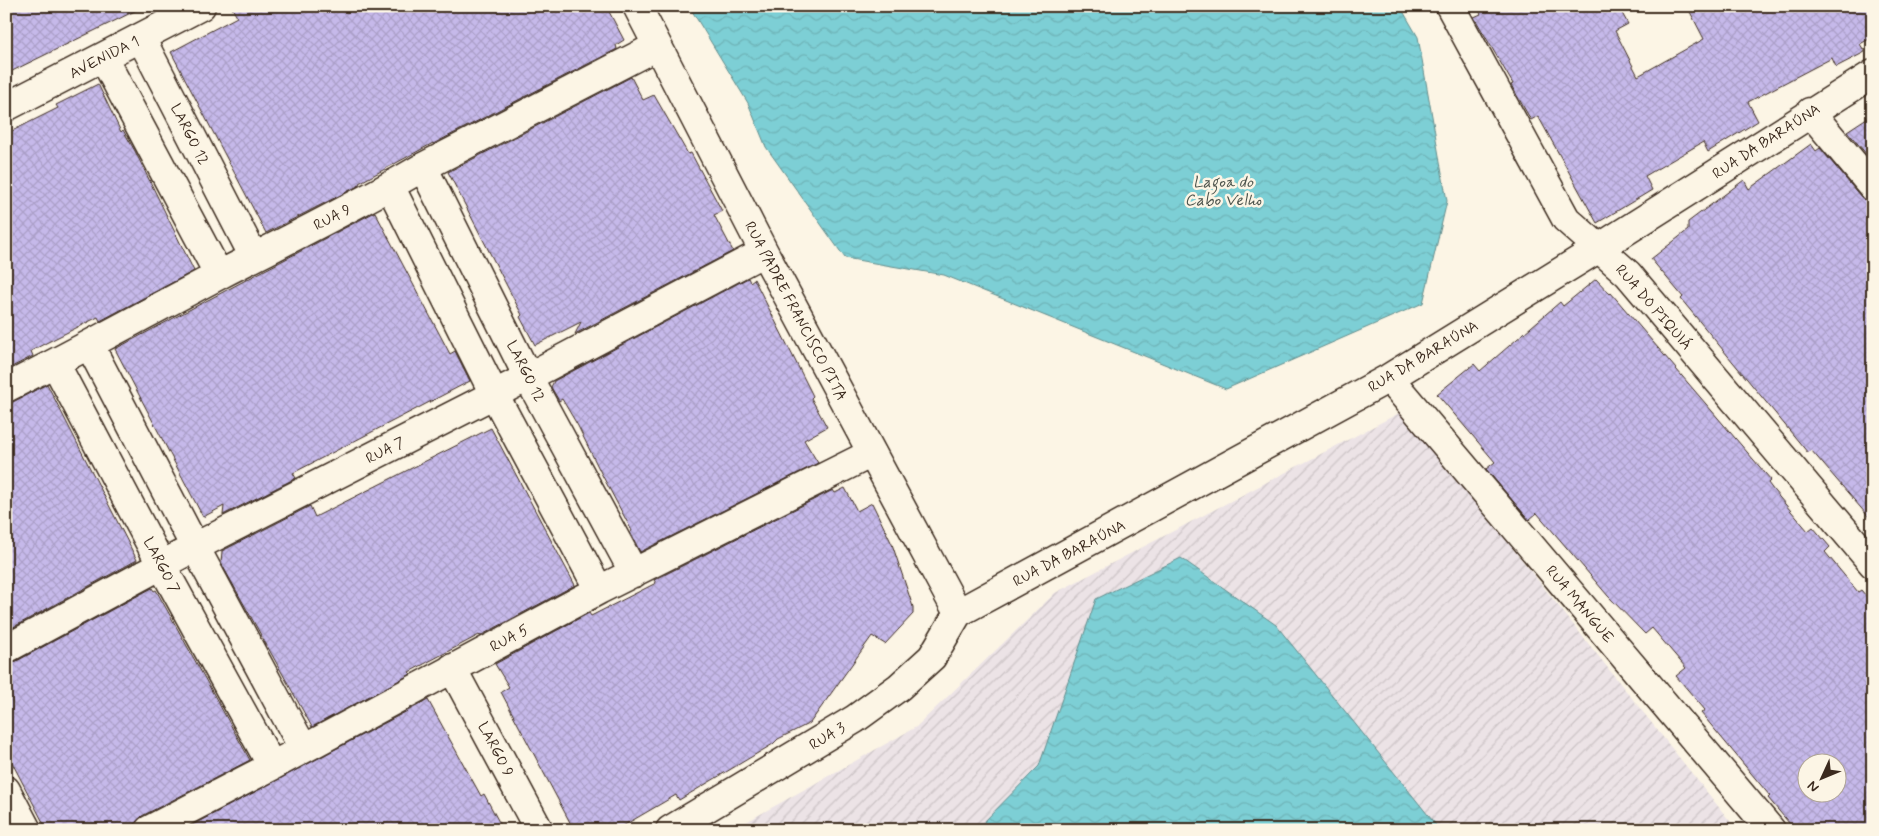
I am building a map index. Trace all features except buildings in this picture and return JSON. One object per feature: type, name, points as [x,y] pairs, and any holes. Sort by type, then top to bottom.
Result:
[{"type":"street","name":"AVENIDA 1","points":[[6,107],[201,6]]},
{"type":"street","name":"RUA PADRE FRANCISCO PITA","points":[[637,6],[764,252],[958,613]]},
{"type":"street","name":"RUA DO PIQUIÁ","points":[[1450,6],[1566,219],[1628,274],[1873,564]]},
{"type":"street","name":"LARGO 12","points":[[141,38],[254,257]]},
{"type":"street","name":"RUA 9","points":[[6,388],[90,346],[423,167],[657,46]]},
{"type":"street","points":[[104,57],[219,275]]},
{"type":"street","name":"RUA DA BARAÚNA","points":[[958,613],[1388,378],[1599,248],[1810,112],[1873,74]]},
{"type":"street","points":[[1810,112],[1873,187]]},
{"type":"street","name":"LARGO 12","points":[[423,167],[528,377],[634,572]]},
{"type":"street","points":[[390,186],[494,394],[599,590]]},
{"type":"street","name":"RUA 7","points":[[6,649],[195,547],[528,377],[764,252]]},
{"type":"street","points":[[90,346],[195,547],[304,748]]},
{"type":"street","name":"LARGO 7","points":[[55,363],[162,566],[272,766]]},
{"type":"street","name":"RUA MANGUE","points":[[1388,378],[1771,830]]},
{"type":"street","name":"RUA 5","points":[[148,830],[272,766],[599,590],[872,453]]},
{"type":"street","name":"RUA 3","points":[[670,830],[856,719],[899,687],[932,657],[958,613]]},
{"type":"street","name":"LARGO 9","points":[[452,668],[539,830]]},
{"type":"street","points":[[6,790],[27,830]]},
{"type":"shaded area","points":[[1403,411],[1737,830],[732,830],[916,727],[1055,593]]},
{"type":"water","name":"Lagoa do Cabo Velho","points":[[689,6],[1400,6],[1418,37],[1447,201],[1423,303],[1226,389],[944,275],[845,258],[766,147],[748,103]]},
{"type":"water","points":[[1181,558],[1276,625],[1440,830],[976,830],[1039,766],[1096,599]]}]
